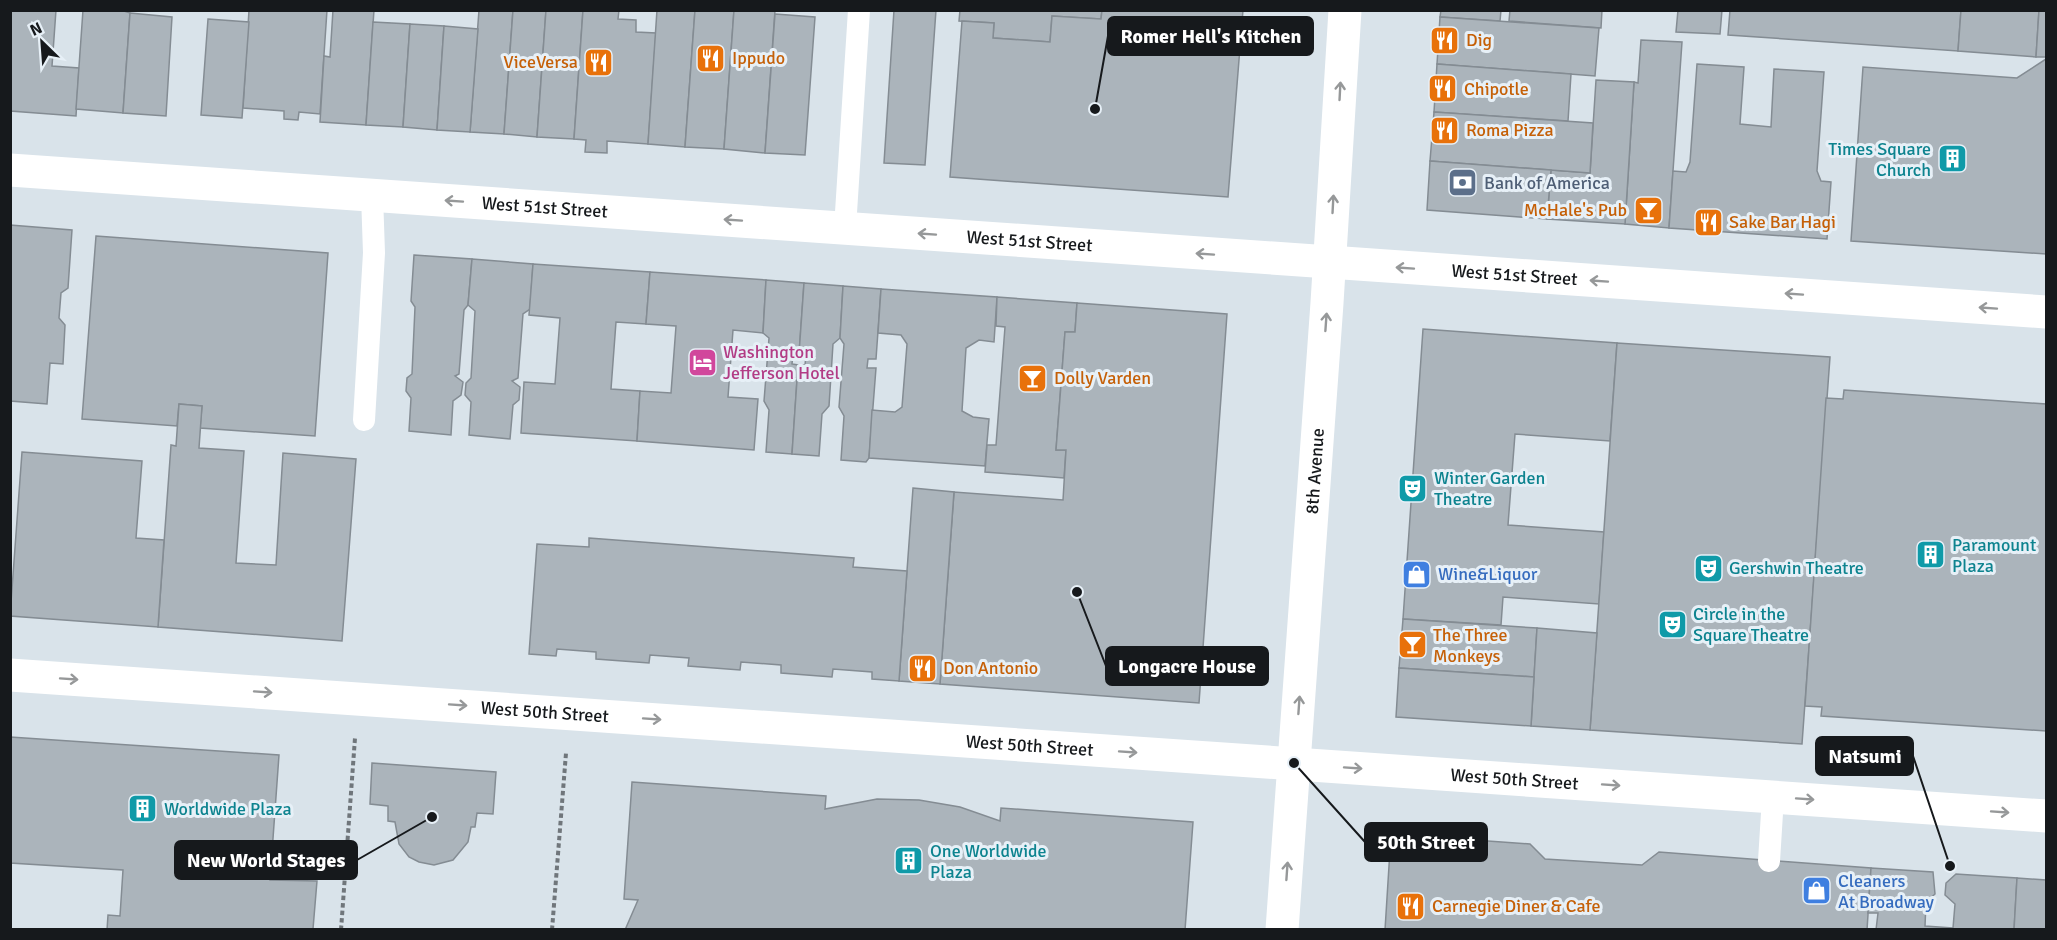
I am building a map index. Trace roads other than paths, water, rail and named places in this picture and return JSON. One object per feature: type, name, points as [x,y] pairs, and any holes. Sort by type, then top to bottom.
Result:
[{"type":"main road","name":"8th Avenue","points":[[1282,930],[1330,262],[1345,10]]},
{"type":"main road","name":"West 51st Street","points":[[10,170],[2046,312]]},
{"type":"main road","name":"West 50th Street","points":[[10,675],[2046,816]]},
{"type":"lane","points":[[845,228],[859,10]]},
{"type":"lane","points":[[364,420],[374,253],[372,195]]},
{"type":"lane","points":[[1769,861],[1773,797]]},
{"type":"place","name":"Dig","points":[[1445,40]]},
{"type":"place","name":"Ippudo","points":[[711,58]]},
{"type":"place","name":"ViceVersa","points":[[599,62]]},
{"type":"place","name":"Chipotle","points":[[1443,89]]},
{"type":"place","name":"Romer Hell's Kitchen","points":[[1095,109]]},
{"type":"place","name":"Roma Pizza","points":[[1445,130]]},
{"type":"place","name":"Times Square Church","points":[[1952,159]]},
{"type":"place","name":"Bank of America","points":[[1463,183]]},
{"type":"place","name":"McHale's Pub","points":[[1648,210]]},
{"type":"place","name":"Sake Bar Hagi","points":[[1708,222]]},
{"type":"place","name":"Washington Jefferson Hotel","points":[[702,362]]},
{"type":"place","name":"Dolly Varden","points":[[1033,378]]},
{"type":"place","name":"Winter Garden Theatre","points":[[1413,488]]},
{"type":"place","name":"Paramount Plaza","points":[[1931,555]]},
{"type":"place","name":"Gershwin Theatre","points":[[1708,568]]},
{"type":"place","name":"Wine&Liquor","points":[[1417,574]]},
{"type":"place","name":"Longacre House","points":[[1077,592]]},
{"type":"place","name":"Circle in the Square Theatre","points":[[1672,624]]},
{"type":"place","name":"The Three Monkeys","points":[[1412,645]]},
{"type":"place","name":"Don Antonio","points":[[922,668]]},
{"type":"place","name":"50th Street","points":[[1294,763]]},
{"type":"place","name":"Worldwide Plaza","points":[[143,809]]},
{"type":"place","name":"New World Stages","points":[[432,817]]},
{"type":"place","name":"One Worldwide Plaza","points":[[909,861]]},
{"type":"place","name":"Natsumi","points":[[1950,866]]},
{"type":"place","name":"Cleaners At Broadway","points":[[1817,891]]},
{"type":"place","name":"Carnegie Diner & Cafe","points":[[1411,906]]}]
